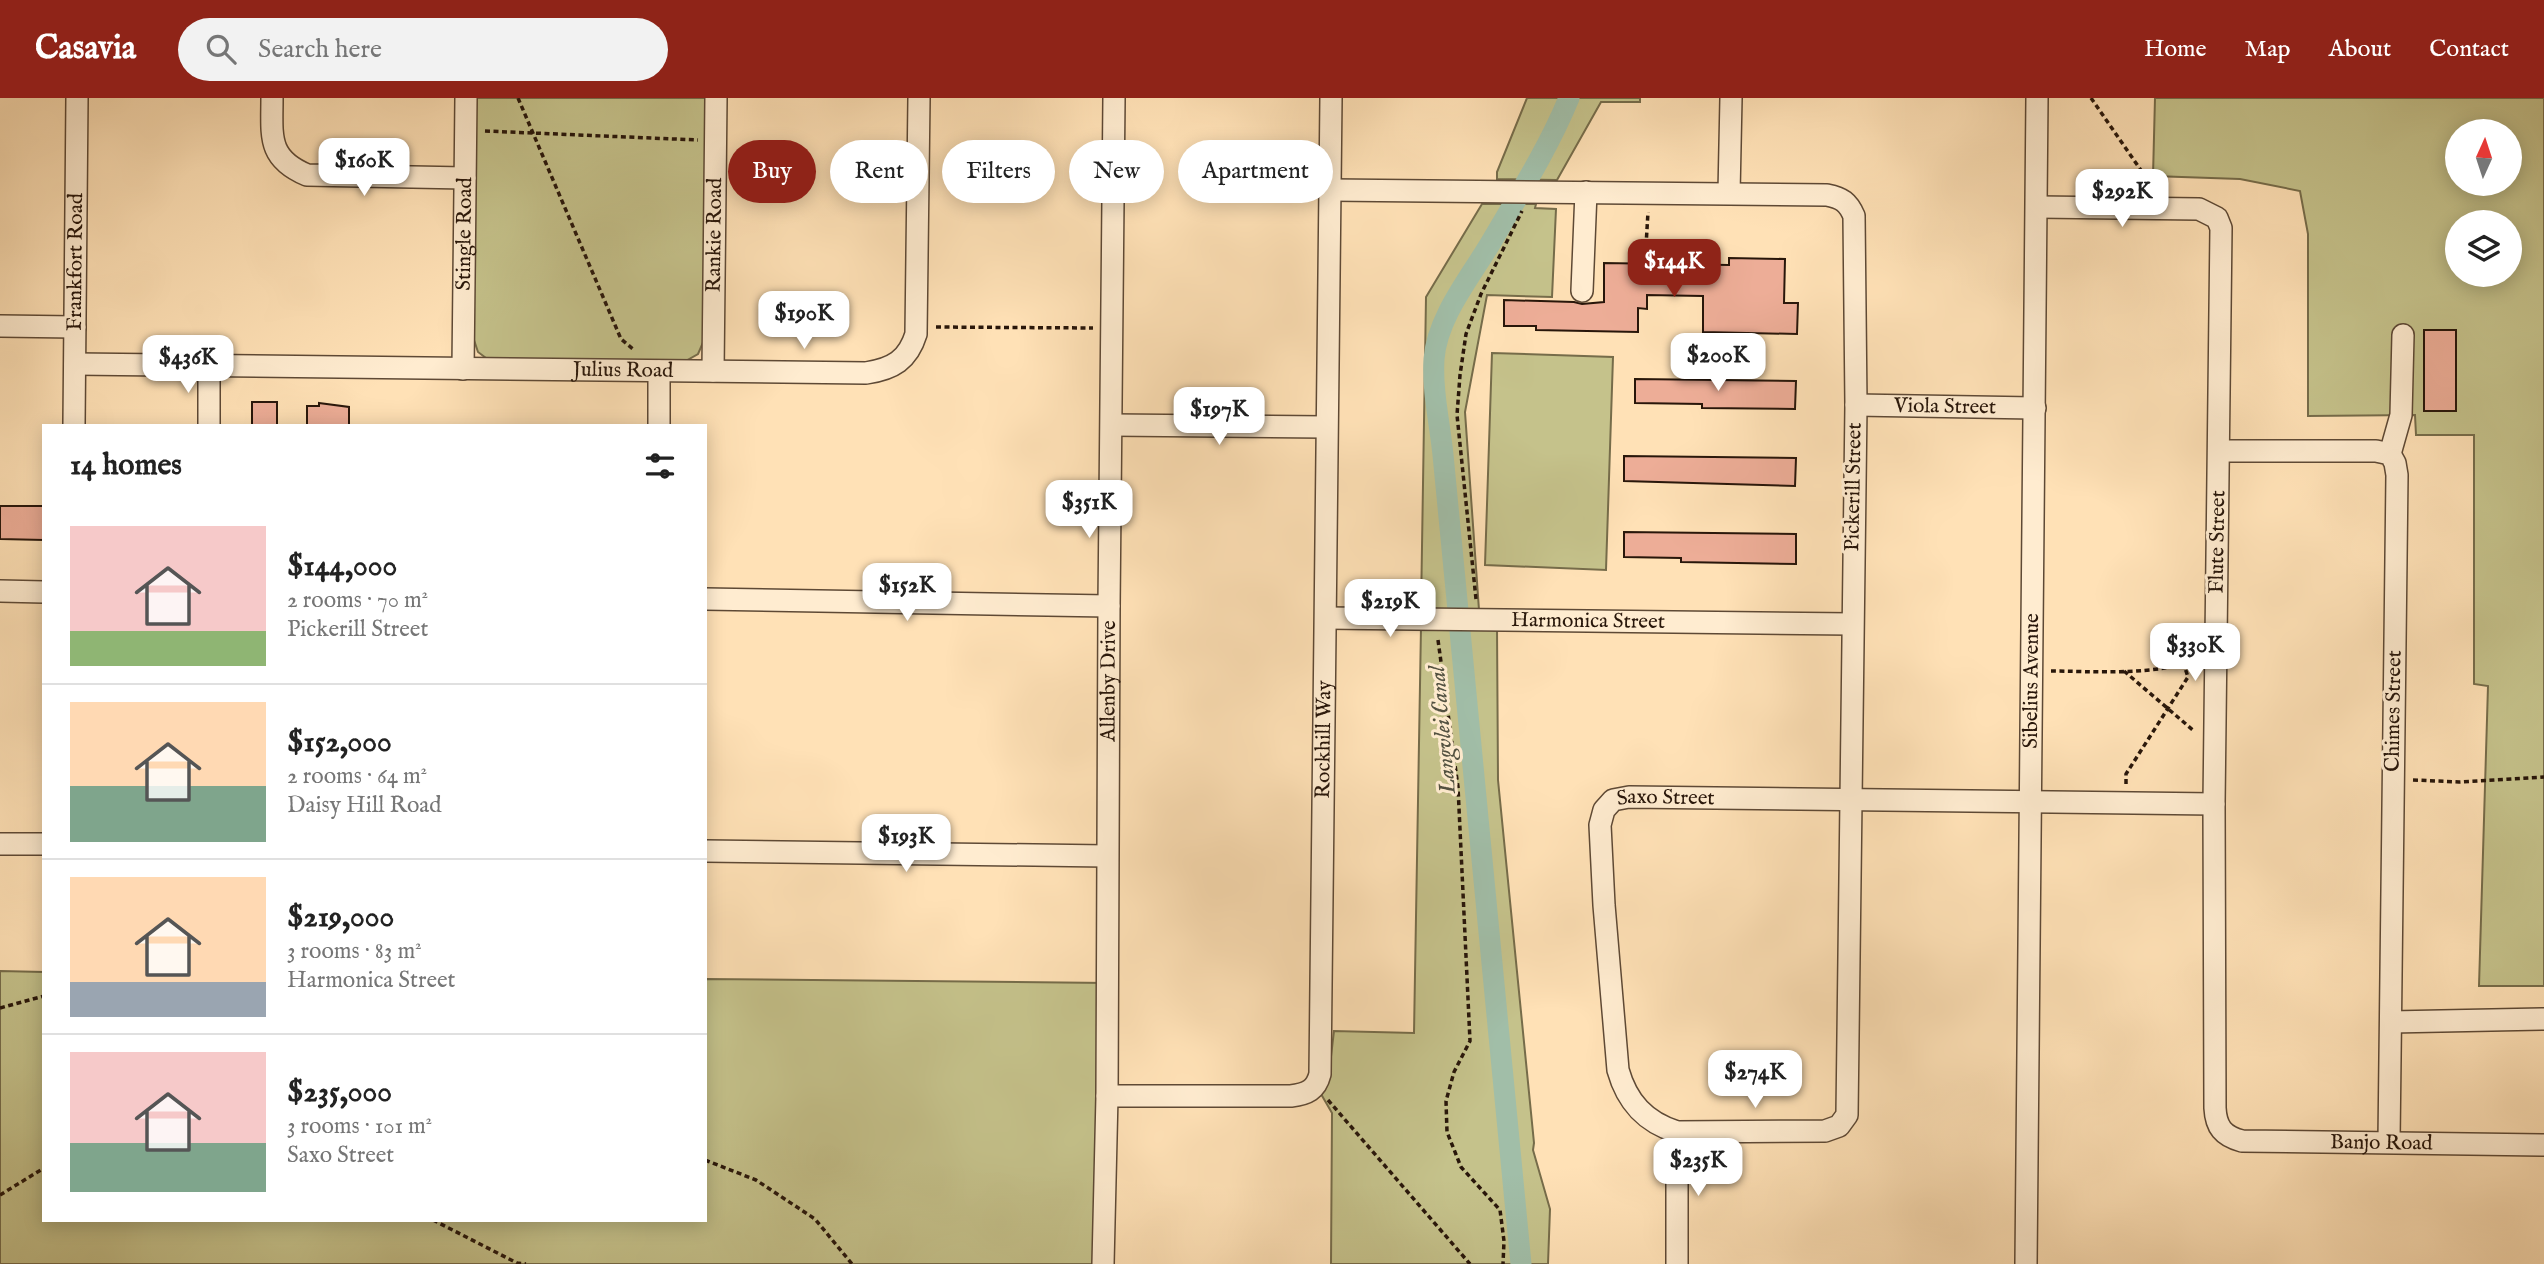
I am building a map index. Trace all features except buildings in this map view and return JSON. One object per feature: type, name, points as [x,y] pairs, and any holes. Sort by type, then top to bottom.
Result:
[{"type":"street","name":"Frankfort Road","points":[[74,424],[77,98]]},
{"type":"street","points":[[272,98],[272,134],[275,149],[281,160],[292,169],[307,175],[465,178]]},
{"type":"street","name":"Stingle Road","points":[[463,369],[466,98]]},
{"type":"street","name":"Rankie Road","points":[[713,371],[716,98]]},
{"type":"street","name":"Julius Road","points":[[75,364],[866,373],[882,371],[906,357],[916,334],[919,98]]},
{"type":"street","name":"Allenby Drive","points":[[1103,1264],[1107,1096],[1114,98]]},
{"type":"street","name":"Rockhill Way","points":[[1331,98],[1331,140]]},
{"type":"street","points":[[1729,193],[1731,98]]},
{"type":"street","name":"Sibelius Avenue","points":[[2026,1264],[2037,98]]},
{"type":"street","name":"Pickerill Street","points":[[1333,190],[1827,195],[1841,198],[1849,205],[1856,231],[1856,405],[1847,1115],[1839,1126],[1825,1131],[1677,1132]]},
{"type":"street","points":[[1582,290],[1586,192]]},
{"type":"street","name":"Rockhill Way","points":[[1316,1085],[1321,1067],[1326,427],[1331,203]]},
{"type":"street","name":"Flute Street","points":[[2038,207],[2199,209],[2217,218],[2222,239],[2214,804],[2215,1108],[2216,1120],[2221,1130]]},
{"type":"street","points":[[0,326],[75,327]]},
{"type":"street","points":[[2219,451],[2376,451],[2390,454],[2401,415],[2403,335]]},
{"type":"street","points":[[209,366],[209,424]]},
{"type":"street","points":[[659,371],[659,424]]},
{"type":"street","name":"Viola Street","points":[[1856,405],[2035,408]]},
{"type":"street","points":[[1112,425],[1326,427]]},
{"type":"street","name":"Chimes Street","points":[[2389,1141],[2397,475],[2390,454]]},
{"type":"street","points":[[0,591],[42,592]]},
{"type":"street","points":[[707,599],[1109,606]]},
{"type":"street","name":"Harmonica Street","points":[[1326,618],[1852,624]]},
{"type":"street","name":"Saxo Street","points":[[1677,1132],[1661,1127],[1646,1117],[1632,1102],[1618,1070],[1600,825],[1604,810],[1614,800],[1629,797],[2214,804]]},
{"type":"street","points":[[0,844],[42,844]]},
{"type":"street","points":[[707,851],[1107,856]]},
{"type":"street","points":[[2390,1022],[2544,1019]]},
{"type":"street","points":[[1107,1096],[1291,1096],[1307,1093],[1316,1085]]},
{"type":"street","name":"Banjo Road","points":[[2221,1130],[2230,1138],[2242,1141],[2544,1145]]},
{"type":"street","points":[[1677,1132],[1677,1264]]},
{"type":"path","points":[[518,98],[621,339],[659,371]]},
{"type":"path","points":[[2091,98],[2147,179],[2168,191]]},
{"type":"path","points":[[466,130],[715,140]]},
{"type":"path","points":[[1503,1264],[1504,1241],[1500,1210],[1461,1167],[1447,1132],[1448,1091],[1454,1072],[1470,1041],[1458,787],[1457,415],[1466,334],[1481,294],[1532,191]]},
{"type":"path","points":[[1645,263],[1648,193]]},
{"type":"path","points":[[916,321],[934,327],[1112,328]]},
{"type":"path","points":[[2032,671],[2124,671],[2184,665],[2217,642]]},
{"type":"path","points":[[2125,803],[2126,775],[2188,677],[2184,665]]},
{"type":"path","points":[[2124,671],[2215,748]]},
{"type":"path","points":[[2393,779],[2459,782],[2544,777]]},
{"type":"path","points":[[0,1008],[42,997]]},
{"type":"path","points":[[1316,1085],[1470,1264]]},
{"type":"path","points":[[707,1161],[756,1180],[815,1219],[852,1264]]},
{"type":"path","points":[[0,1195],[42,1169]]},
{"type":"path","points":[[437,1222],[515,1263],[526,1264]]},
{"type":"shaded area","points":[[475,98],[707,98],[705,338],[698,354],[682,363],[486,358],[478,352],[472,334]]},
{"type":"shaded area","points":[[1527,98],[1640,98],[1640,102],[1601,102],[1557,180],[1497,179],[1497,172]]},
{"type":"shaded area","points":[[2155,98],[2544,98],[2544,986],[2479,986],[2488,686],[2474,684],[2474,435],[2416,435],[2415,415],[2308,416],[2308,234],[2300,191],[2240,179],[2153,176]]},
{"type":"shaded area","points":[[1482,204],[1536,204],[1535,208],[1556,209],[1552,297],[1487,295],[1465,412],[1479,610],[1421,609],[1426,297]]},
{"type":"shaded area","points":[[1492,353],[1613,357],[1606,570],[1485,565]]},
{"type":"shaded area","points":[[1421,627],[1497,627],[1498,780],[1533,1150],[1550,1209],[1548,1264],[1331,1264],[1332,1113],[1321,1094],[1328,1082],[1334,1031],[1414,1033]]},
{"type":"shaded area","points":[[0,971],[42,972],[42,1222],[707,1222],[707,979],[1108,983],[1103,1264],[0,1264]]},
{"type":"waterway","name":"Langvlei Canal","points":[[1521,1264],[1435,395],[1434,359],[1441,329],[1455,299],[1532,172],[1569,98]]}]
